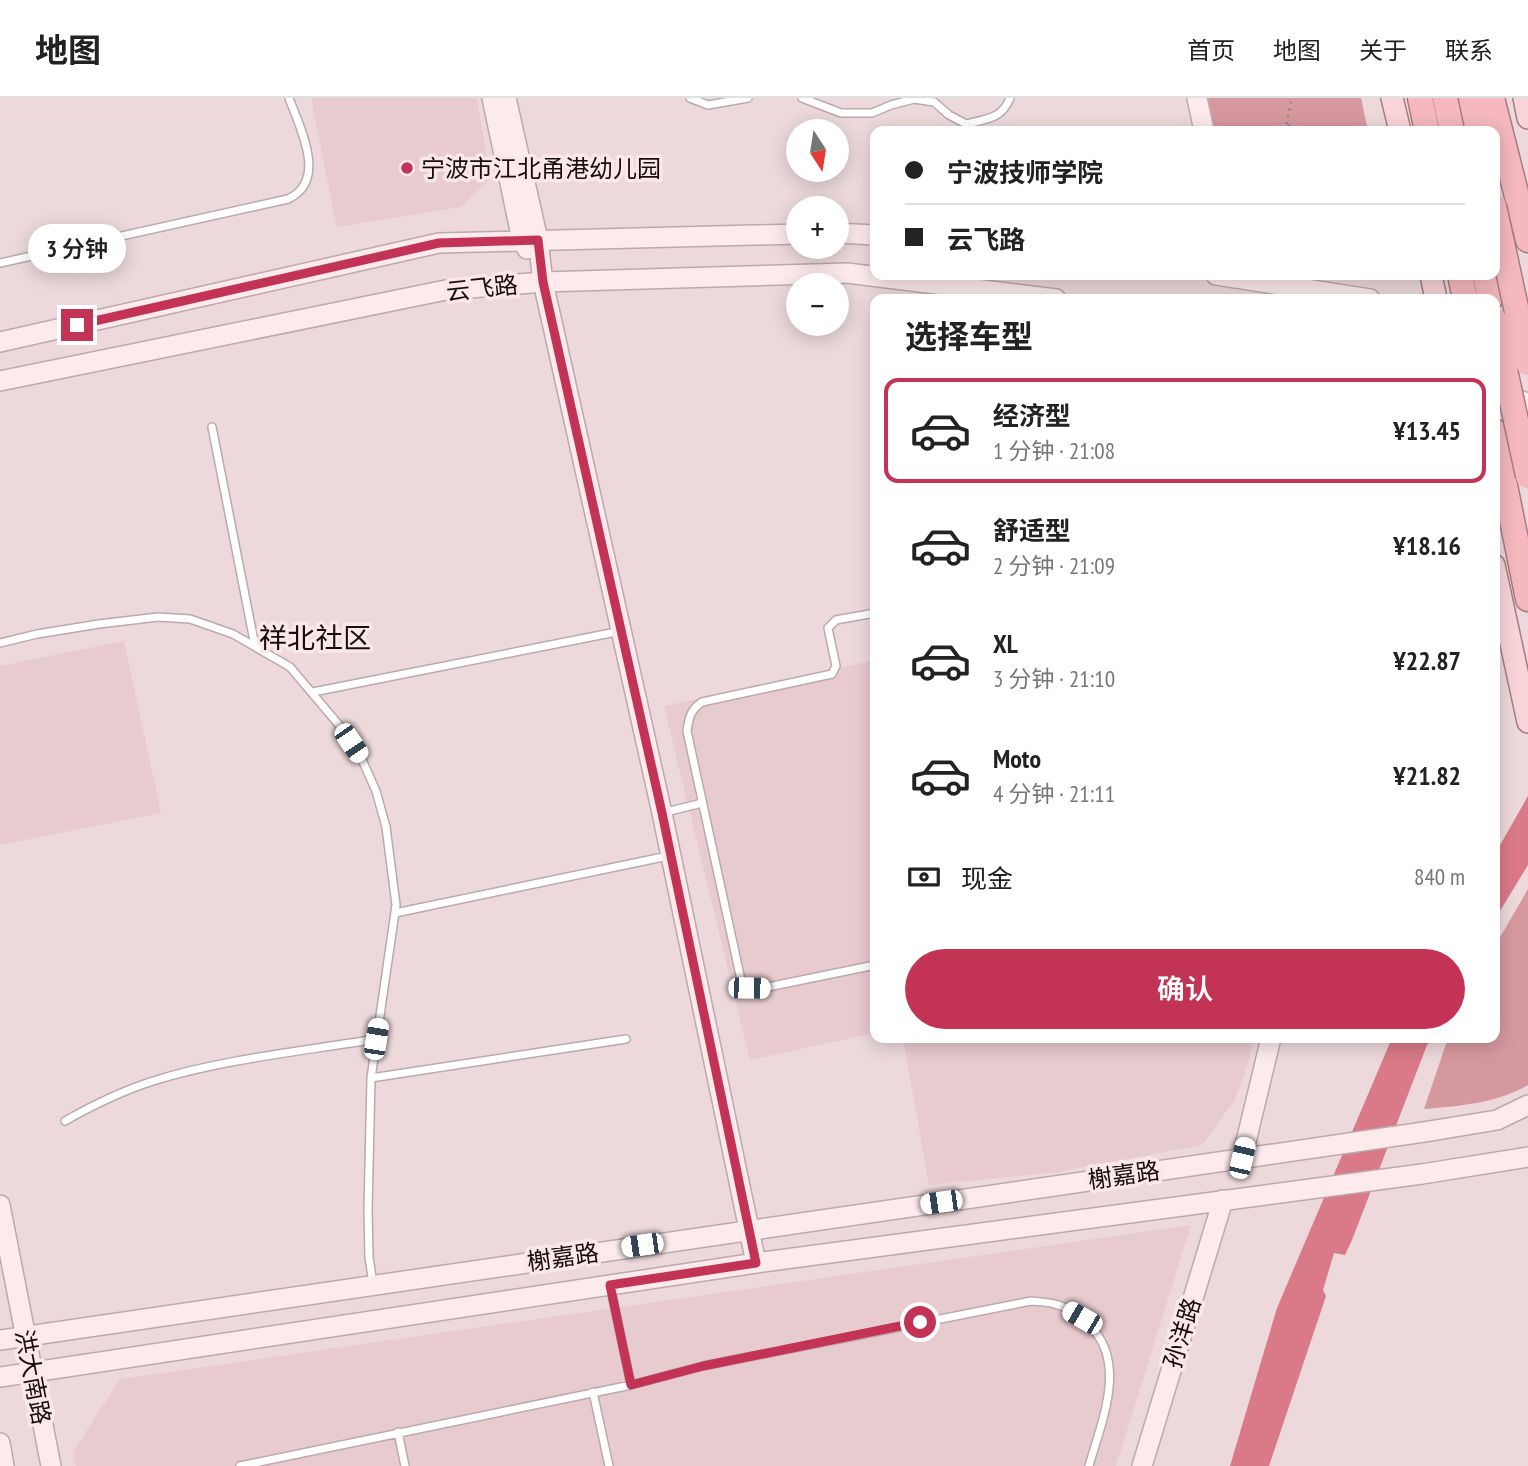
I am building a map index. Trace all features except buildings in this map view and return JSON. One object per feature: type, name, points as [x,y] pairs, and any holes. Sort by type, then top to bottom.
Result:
[{"type":"highway","points":[[1419,98],[1426,126]]},
{"type":"highway","points":[[1445,98],[1451,126]]},
{"type":"highway","points":[[1471,98],[1477,126]]},
{"type":"highway","points":[[1492,98],[1499,126]]},
{"type":"highway","points":[[1500,130],[1528,240]]},
{"type":"highway","points":[[1500,234],[1528,363]]},
{"type":"highway","points":[[1500,347],[1528,476]]},
{"type":"highway","points":[[1500,461],[1528,599]]},
{"type":"main road","points":[[492,98],[543,282],[662,813],[756,1263]]},
{"type":"main road","points":[[506,98],[530,240]]},
{"type":"main road","points":[[1197,98],[1203,126]]},
{"type":"main road","points":[[1392,98],[1399,126]]},
{"type":"main road","points":[[1524,98],[1528,118]]},
{"type":"main road","name":"云飞路","points":[[0,342],[439,243],[786,234]]},
{"type":"main road","points":[[849,234],[870,235]]},
{"type":"main road","name":"云飞路","points":[[0,381],[446,290],[543,282],[847,273],[870,276]]},
{"type":"main road","name":"云飞路","points":[[903,280],[1016,294]]},
{"type":"main road","points":[[1256,280],[1338,294]]},
{"type":"main road","points":[[1281,285],[1292,280]]},
{"type":"main road","points":[[1500,337],[1528,345]]},
{"type":"main road","points":[[1500,394],[1528,403]]},
{"type":"main road","points":[[1500,593],[1528,722]]},
{"type":"main road","points":[[1242,1158],[1269,1043]]},
{"type":"main road","name":"榭嘉路","points":[[0,1340],[1424,1132],[1497,1120],[1528,1105]]},
{"type":"main road","name":"榭嘉路","points":[[0,1377],[756,1263],[1422,1174],[1528,1157]]},
{"type":"main road","name":"孙洋路","points":[[1142,1466],[1223,1200]]},
{"type":"main road","name":"洪大南路","points":[[0,1205],[51,1466]]},
{"type":"main road","name":"洪大南路","points":[[0,1443],[4,1466]]},
{"type":"lane","points":[[0,263],[298,195],[306,187],[309,161],[289,98]]},
{"type":"lane","points":[[690,98],[708,105],[748,98]]},
{"type":"lane","points":[[802,98],[841,113],[872,113],[914,99],[934,102],[949,115],[966,124],[993,118],[1006,109],[1010,98]]},
{"type":"lane","points":[[212,427],[256,646]]},
{"type":"lane","points":[[870,614],[836,620],[828,628],[836,666],[832,674],[702,702],[690,715],[687,731],[741,980],[749,988],[763,988],[870,966]]},
{"type":"lane","points":[[0,643],[50,632],[158,617],[190,619],[233,634],[290,667],[339,725],[363,762],[376,791],[388,838],[394,874],[395,913],[371,1078],[368,1210],[369,1257],[373,1285]]},
{"type":"lane","points":[[313,692],[621,631]]},
{"type":"lane","points":[[662,813],[702,803]]},
{"type":"lane","points":[[395,913],[671,855]]},
{"type":"lane","points":[[65,1121],[96,1104],[141,1086],[199,1069],[376,1039]]},
{"type":"lane","points":[[371,1078],[626,1039]]},
{"type":"lane","points":[[610,1285],[631,1385]]},
{"type":"lane","points":[[240,1466],[631,1385],[703,1366],[1031,1301],[1060,1305],[1082,1318],[1097,1333],[1107,1352],[1109,1396],[1089,1466]]},
{"type":"lane","points":[[593,1392],[609,1466]]},
{"type":"lane","points":[[398,1432],[405,1466]]},
{"type":"path","points":[[1288,125],[1293,98]]},
{"type":"shaded area","name":"宁波市江北甬港幼儿园","points":[[311,98],[477,98],[490,179],[461,207],[337,227]]},
{"type":"shaded area","points":[[1208,98],[1361,98],[1367,126],[1214,126]]},
{"type":"shaded area","points":[[124,641],[161,813],[0,845],[0,666]]},
{"type":"shaded area","points":[[870,661],[870,1034],[750,1060],[664,706]]},
{"type":"shaded area","points":[[1528,796],[1528,865],[1500,911],[1500,845]]},
{"type":"shaded area","points":[[1528,889],[1528,1085],[1491,1100],[1424,1109],[1446,1043],[1500,1043],[1500,937]]},
{"type":"shaded area","points":[[904,1043],[1252,1043],[1249,1061],[1235,1100],[1202,1145],[1058,1172],[929,1185]]},
{"type":"shaded area","points":[[1390,1043],[1429,1043],[1352,1240],[1345,1255],[1334,1253],[1323,1290],[1326,1296],[1269,1466],[1230,1466],[1277,1308]]},
{"type":"shaded area","points":[[1191,1225],[1116,1466],[76,1466],[73,1452],[120,1379]]},
{"type":"place","name":"宁波市江北甬港幼儿园","points":[[407,168]]},
{"type":"district","name":"祥北社区","points":[[315,637]]},
{"type":"route","points":[[77,325],[439,243],[538,240],[543,282],[662,813],[756,1263],[610,1285],[631,1385],[703,1366],[920,1322]]}]
